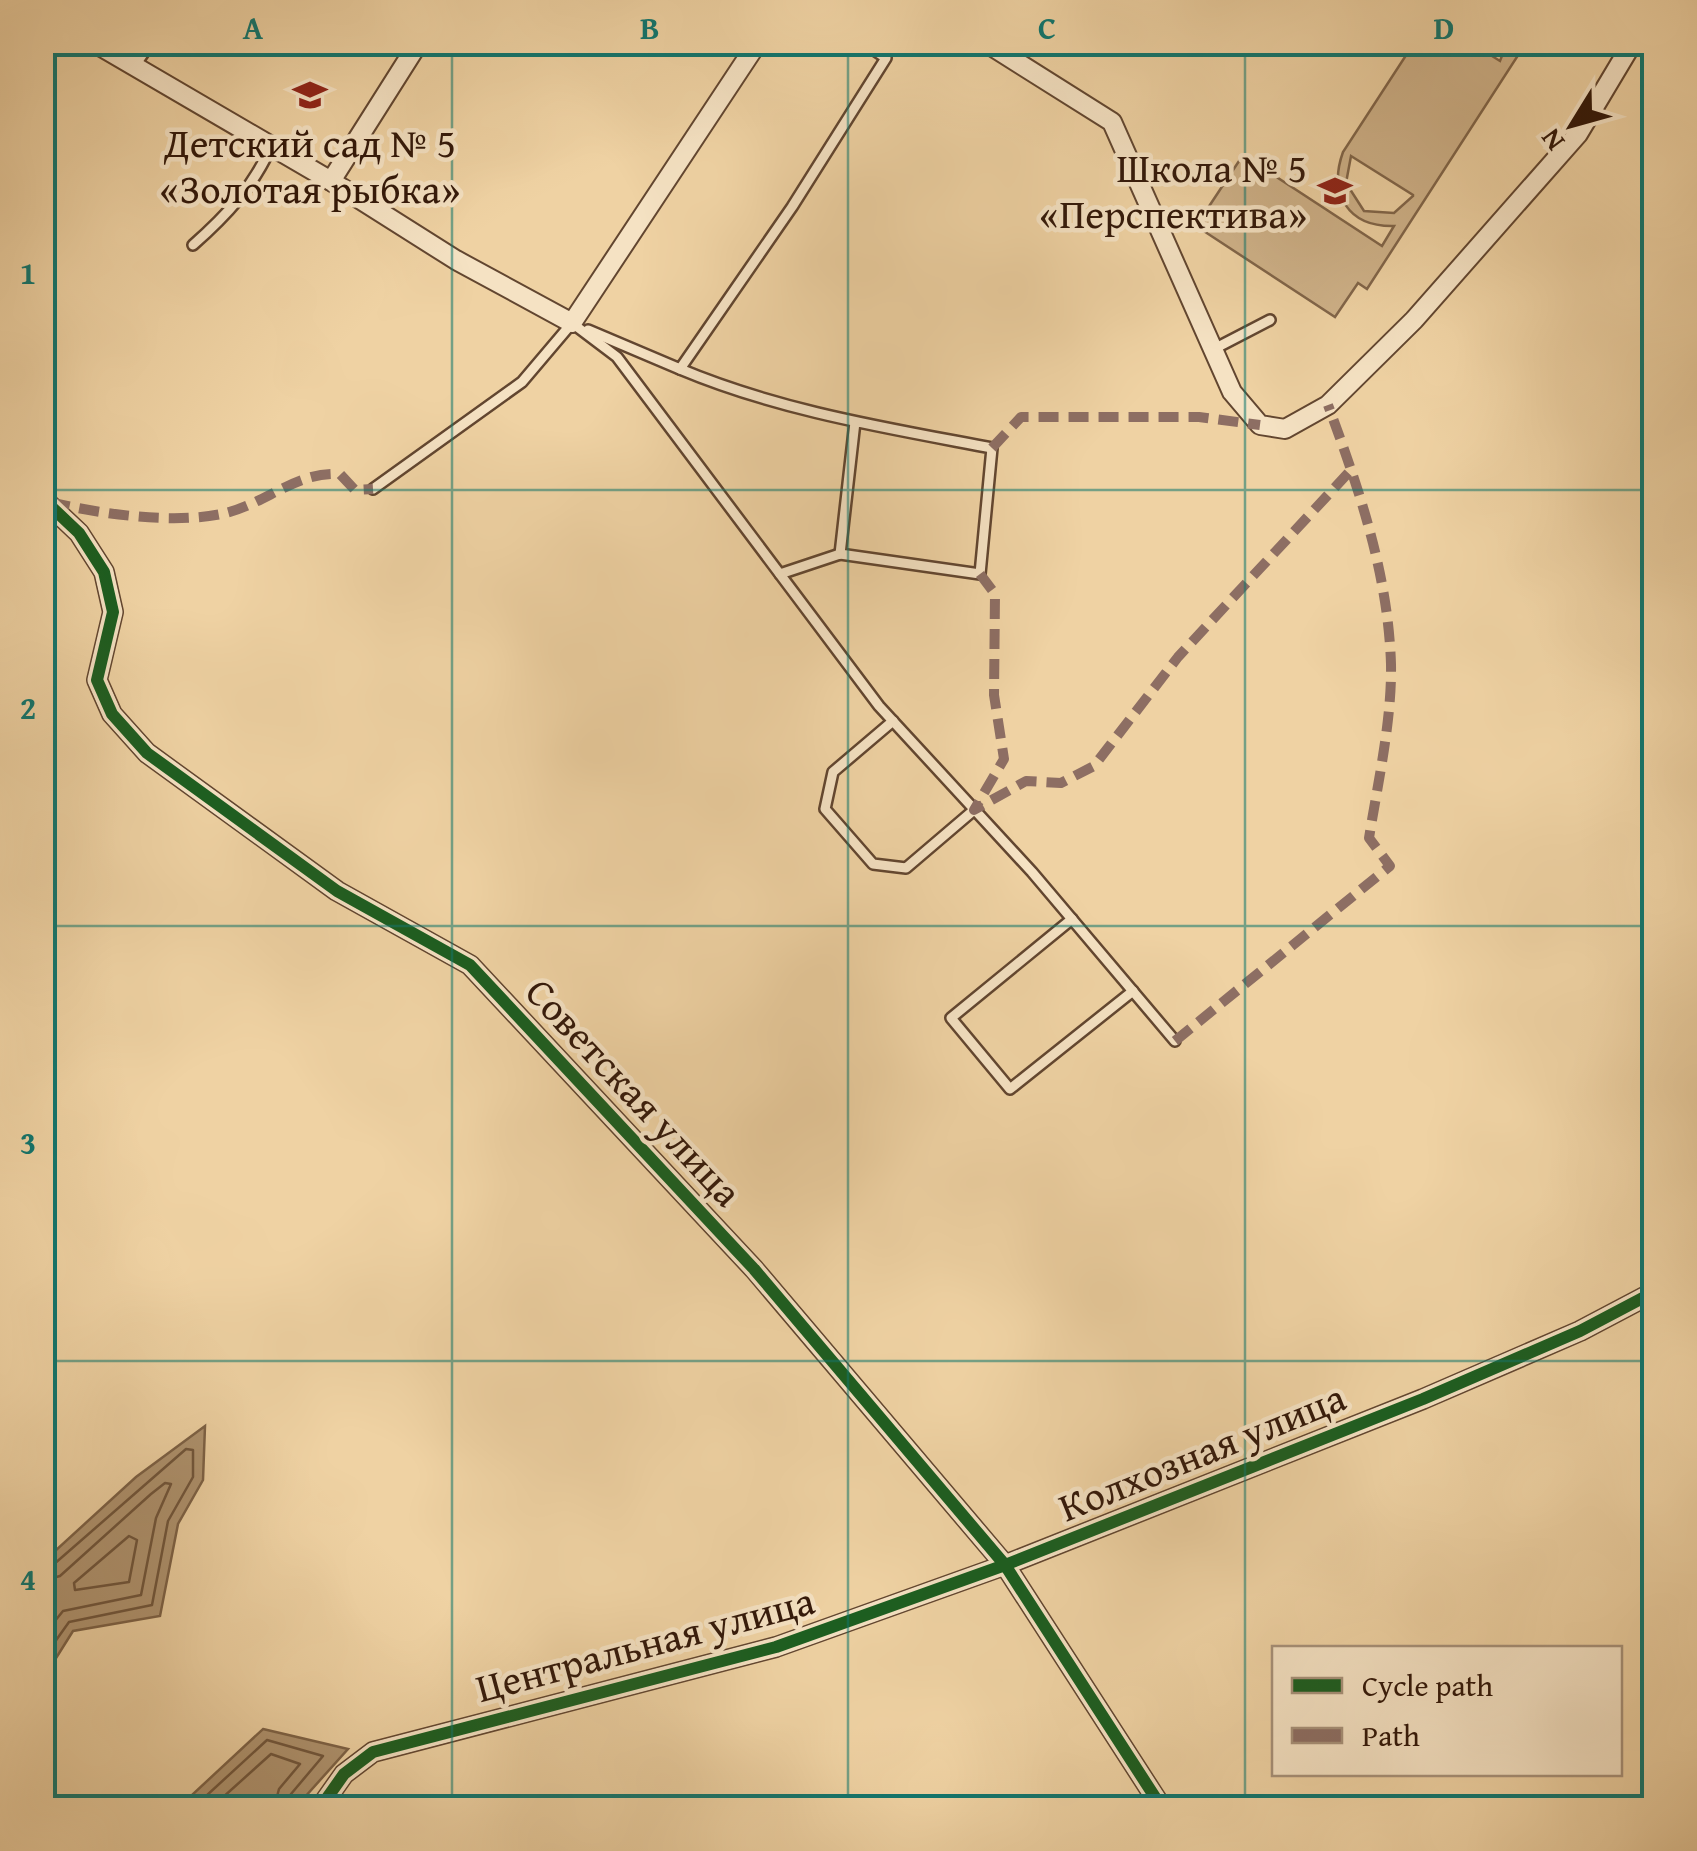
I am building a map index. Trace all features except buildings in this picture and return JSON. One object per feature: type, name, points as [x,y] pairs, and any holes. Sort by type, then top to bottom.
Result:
[{"type":"street","points":[[93,42],[331,180],[456,260],[572,323],[758,42]]},
{"type":"street","points":[[331,180],[420,42]]},
{"type":"street","points":[[986,42],[1112,122],[1232,392],[1260,425],[1285,429],[1328,405],[1414,320],[1578,134],[1632,42]]},
{"type":"street","name":"Советская улица","points":[[42,498],[79,534],[104,572],[113,612],[97,680],[112,714],[147,752],[336,891],[470,965],[754,1269],[1005,1565],[1162,1808]]},
{"type":"street","name":"Колхозная улица","points":[[1005,1565],[1423,1399],[1580,1331],[1654,1292]]},
{"type":"street","name":"Центральная улица","points":[[320,1808],[344,1774],[373,1752],[776,1647],[1005,1565]]},
{"type":"lane","points":[[134,67],[151,42]]},
{"type":"lane","points":[[680,369],[792,207],[886,58],[862,42]]},
{"type":"lane","points":[[193,245],[228,214],[255,180],[272,146]]},
{"type":"lane","points":[[1214,349],[1270,320]]},
{"type":"lane","points":[[572,323],[724,387],[855,422],[992,448],[980,574],[840,554],[780,574]]},
{"type":"lane","points":[[373,489],[522,382],[572,323]]},
{"type":"lane","points":[[572,323],[617,357],[893,721],[1176,1041]]},
{"type":"lane","points":[[840,554],[855,422]]},
{"type":"lane","points":[[893,721],[833,772],[826,809],[873,864],[906,868],[974,810]]},
{"type":"lane","points":[[1072,920],[951,1018],[1010,1089],[1133,990]]},
{"type":"shaded area","points":[[1414,43],[1471,43],[1500,61],[1507,43],[1526,43],[1367,289],[1358,283],[1335,317],[1196,226],[1243,155],[1382,246],[1394,226],[1365,221],[1354,214],[1340,194],[1343,152]],"holes":[[[1351,156],[1413,195],[1394,213],[1364,211],[1346,183]]]},
{"type":"water","points":[[205,1426],[203,1480],[178,1524],[160,1616],[73,1631],[43,1679],[43,1562],[136,1477]]},
{"type":"water","points":[[263,1729],[348,1749],[295,1808],[178,1808]]},
{"type":"marked path","points":[[1175,1041],[1390,866],[1369,838],[1389,707],[1389,630],[1378,564],[1361,500],[1328,405]]},
{"type":"marked path","points":[[992,448],[1021,417],[1199,417],[1260,425]]},
{"type":"marked path","points":[[980,574],[995,594],[994,695],[1004,759],[974,810],[1026,781],[1061,783],[1094,766],[1178,657],[1351,470]]},
{"type":"marked path","points":[[50,502],[114,514],[184,518],[226,513],[296,482],[325,474],[340,474],[355,490],[373,489]]},
{"type":"cycle path","points":[[42,498],[79,533],[104,572],[113,612],[97,680],[112,714],[147,753],[337,891],[470,965],[754,1269],[1005,1565],[1162,1808]]},
{"type":"cycle path","points":[[320,1808],[344,1774],[373,1752],[776,1647],[1005,1565],[1423,1399],[1580,1331],[1654,1292]]},
{"type":"place","name":"Детский сад № 5 «Золотая рыбка»","points":[[310,95]]},
{"type":"place","name":"Школа № 5 «Перспектива»","points":[[1335,191]]}]
